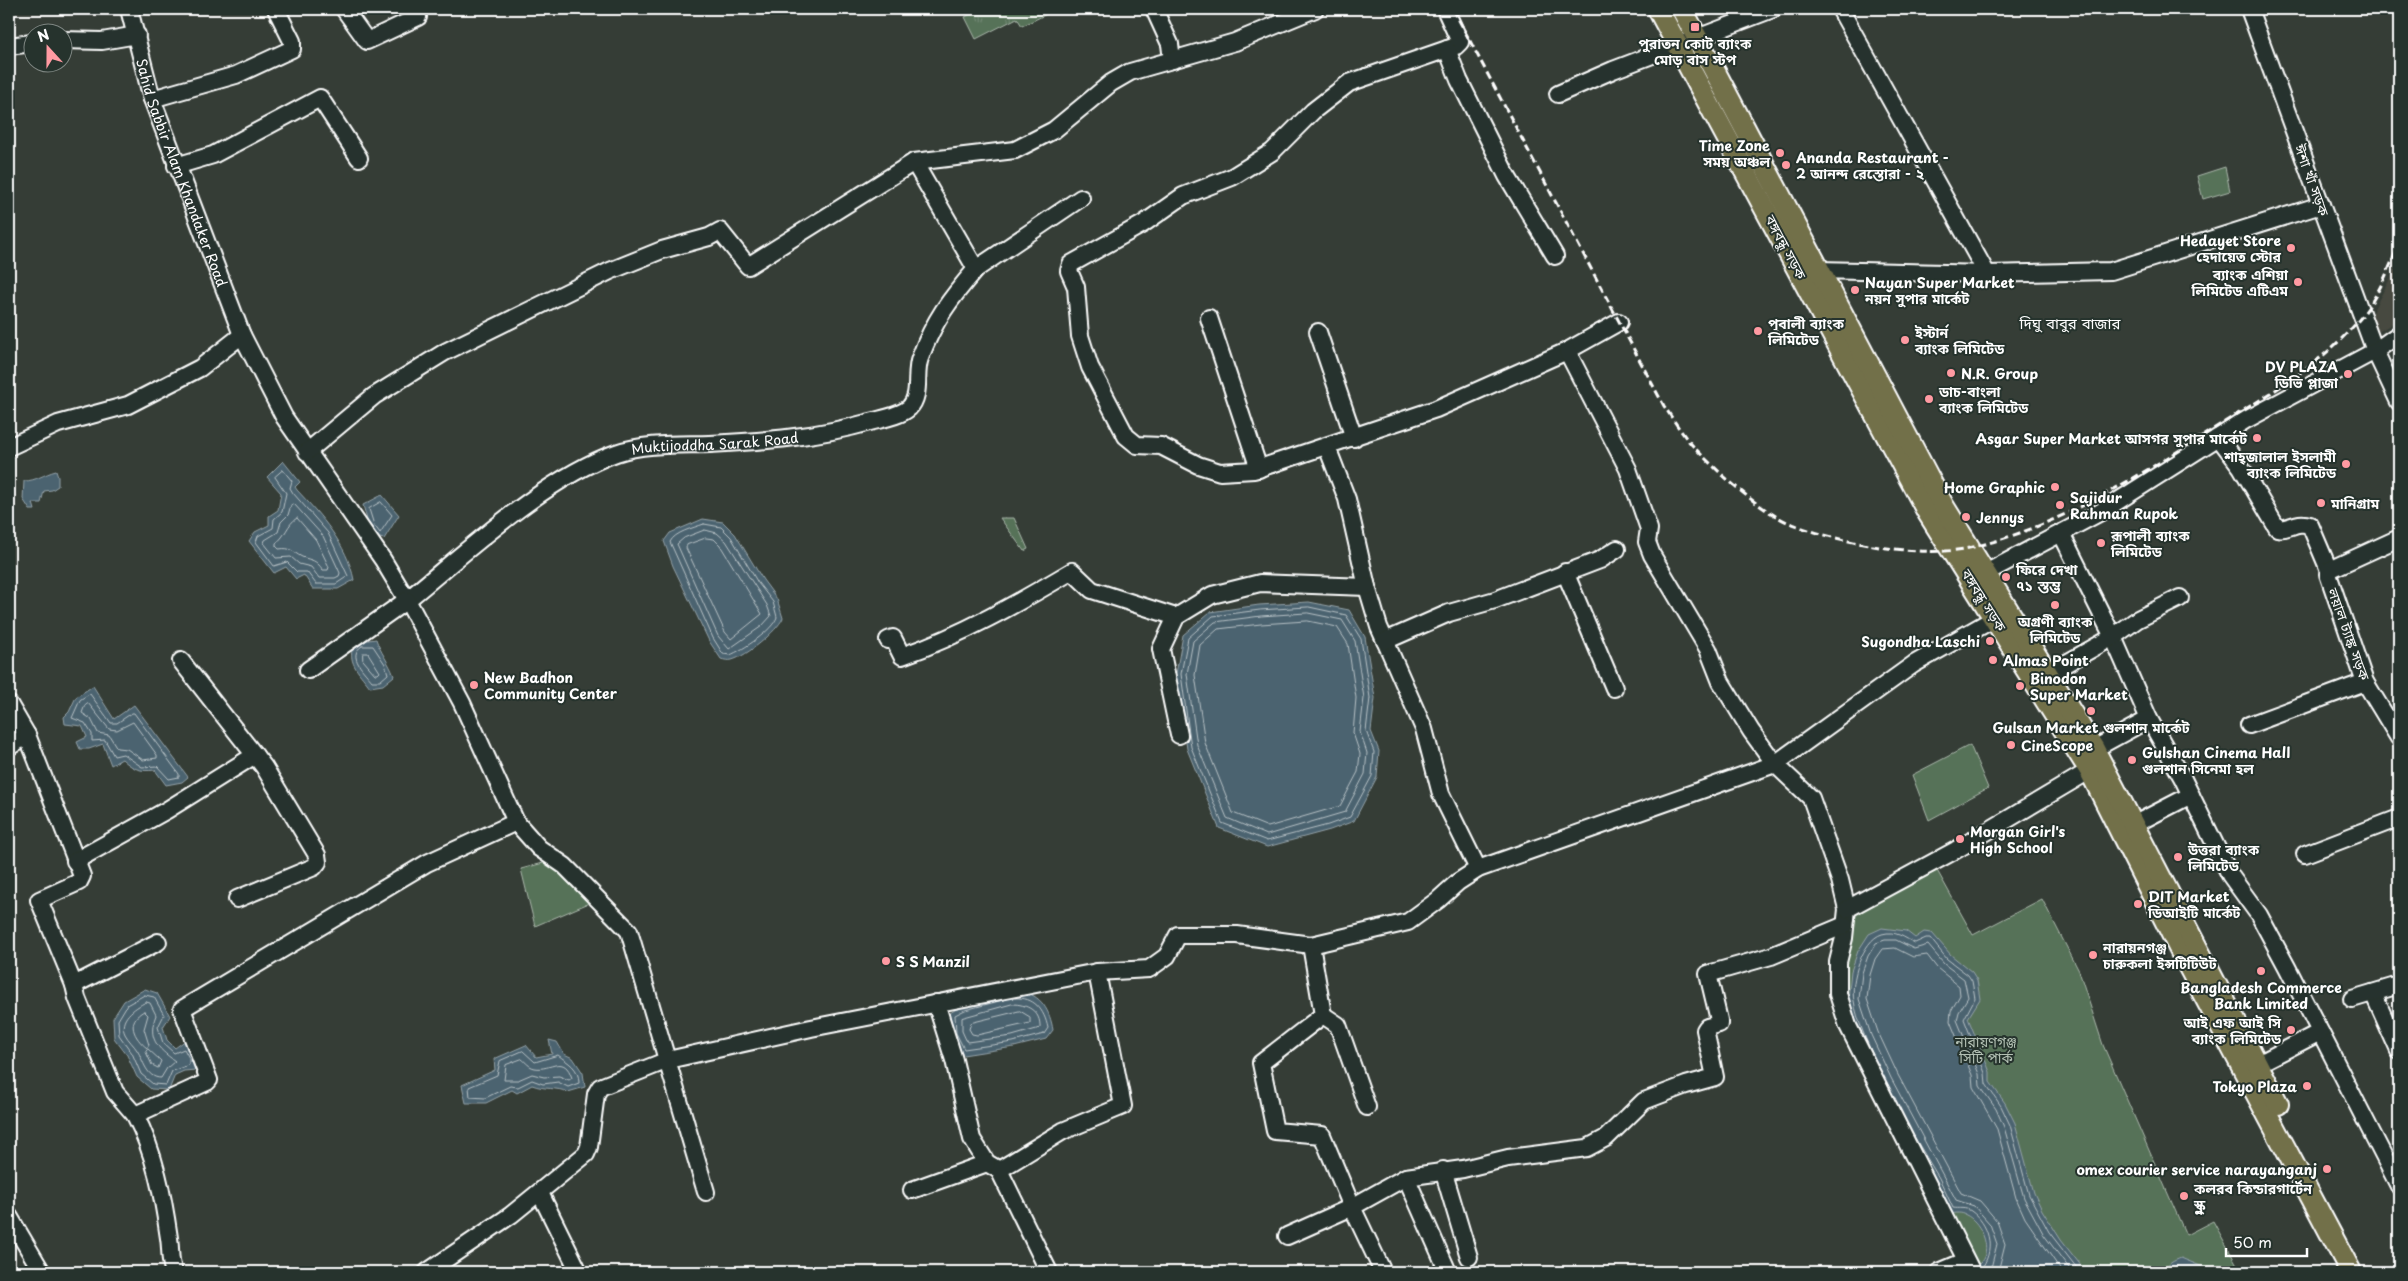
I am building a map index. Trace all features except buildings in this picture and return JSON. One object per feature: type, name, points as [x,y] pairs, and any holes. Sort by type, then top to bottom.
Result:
[{"type":"main road","name":"বঙ্গবন্ধু সড়ক","points":[[1658,9],[1788,249],[1834,342],[1928,513],[1979,577]]},
{"type":"main road","name":"বঙ্গবন্ধু সড়ক","points":[[1682,9],[1979,577],[2133,825],[2364,1272]]},
{"type":"main road","name":"বঙ্গবন্ধু সড়ক","points":[[2002,614],[2047,674],[2095,761],[2181,952],[2351,1272]]},
{"type":"street","name":"Sahid Sabbir Alam Khandaker Road","points":[[129,9],[152,100],[176,166],[242,335],[284,417],[383,560],[407,600],[462,703],[516,822],[538,848],[565,866],[630,931],[706,1192]]},
{"type":"street","points":[[152,100],[236,75],[292,49],[292,41],[276,9]]},
{"type":"street","points":[[344,9],[367,41],[418,17]]},
{"type":"street","points":[[1154,9],[1170,44],[1172,60]]},
{"type":"street","points":[[307,452],[374,396],[445,352],[610,271],[662,250],[709,237],[720,231],[748,266],[914,162],[1016,150],[1054,130],[1111,84],[1130,72],[1235,42],[1315,9]]},
{"type":"street","points":[[1445,9],[1460,42],[1456,46],[1349,83],[1313,111],[1272,152],[1232,177],[1183,196],[1143,224],[1071,264],[1069,271],[1076,288],[1080,336],[1090,367],[1126,436],[1137,445],[1161,446],[1198,465],[1220,472],[1259,468],[1327,447],[1436,409],[1568,351],[1619,322]]},
{"type":"street","points":[[1453,26],[1455,9]]},
{"type":"street","points":[[1558,94],[1613,70],[1773,9]]},
{"type":"street","points":[[1840,9],[1987,274]]},
{"type":"street","name":"ঈশা খাঁ সড়ক","points":[[2249,9],[2375,351],[2399,402]]},
{"type":"street","points":[[72,40],[102,41],[137,35]]},
{"type":"street","points":[[9,46],[22,44]]},
{"type":"street","points":[[1446,49],[1458,80],[1507,176],[1555,256]]},
{"type":"street","points":[[176,166],[213,155],[320,98],[359,158]]},
{"type":"street","points":[[914,162],[976,269],[1081,198]]},
{"type":"street","points":[[1818,270],[1987,274],[2111,271],[2321,205]]},
{"type":"street","name":"Muktijoddha Sarak Road","points":[[407,600],[522,508],[566,478],[616,453],[661,447],[789,439],[858,425],[908,410],[914,402],[919,360],[931,332],[945,305],[976,269]]},
{"type":"street","points":[[1209,318],[1259,468]]},
{"type":"street","points":[[1318,332],[1354,438]]},
{"type":"street","points":[[1979,577],[2099,513],[2244,421],[2375,351],[2399,334]]},
{"type":"street","points":[[9,447],[58,424],[128,405],[200,368],[242,335]]},
{"type":"street","points":[[1568,351],[1628,469],[1649,529],[1647,542],[1652,554],[1708,650],[1721,682],[1751,731],[1775,764],[1811,798],[1840,880],[1846,917],[1838,962],[1838,994],[1848,1026],[1969,1267],[1939,1272]]},
{"type":"street","points":[[2219,438],[2242,467],[2277,528],[2281,529],[2303,523],[2310,525],[2329,570]]},
{"type":"street","points":[[1327,447],[1347,499],[1367,587],[1385,641],[1424,729],[1441,794],[1478,869]]},
{"type":"street","points":[[2061,533],[2113,637],[2149,719],[2191,795],[2230,875],[2259,915],[2399,1186]]},
{"type":"street","name":"লয়াল ট্যাঙ্ক সড়ক","points":[[2399,538],[2329,570],[2328,574],[2365,682],[2399,738]]},
{"type":"street","points":[[1385,641],[1450,613],[1494,600],[1600,560],[1617,549]]},
{"type":"street","points":[[888,640],[893,638],[902,656],[929,647],[1011,607],[1072,571],[1092,590],[1176,616]]},
{"type":"street","points":[[1565,572],[1614,688]]},
{"type":"street","points":[[1179,735],[1161,649],[1176,616],[1212,594],[1260,583],[1367,587]]},
{"type":"street","points":[[2047,674],[2113,637],[2138,619],[2180,598]]},
{"type":"street","points":[[308,670],[407,600]]},
{"type":"street","points":[[428,1272],[478,1239],[540,1193],[588,1151],[596,1094],[600,1087],[668,1060],[811,1028],[1097,972],[1149,970],[1167,956],[1178,935],[1237,935],[1311,945],[1408,922],[1438,900],[1458,882],[1478,869],[1775,764],[1914,664],[2002,614]]},
{"type":"street","points":[[181,661],[255,755],[317,855],[318,862],[314,867],[238,899]]},
{"type":"street","points":[[2249,725],[2365,682]]},
{"type":"street","points":[[9,704],[27,735],[82,879],[39,900],[115,1092],[135,1115],[159,1177],[169,1237],[170,1263],[174,1272]]},
{"type":"street","points":[[1287,1236],[1352,1207],[1406,1177],[1443,1170],[1463,1169],[1508,1158],[1587,1148],[1606,1138],[1644,1101],[1686,1085],[1715,1077],[1705,1030],[1707,1027],[1719,1024],[1719,1020],[1708,974],[1771,956],[1846,917],[1956,850],[2095,761],[2149,719]]},
{"type":"street","points":[[9,747],[27,735]]},
{"type":"street","points":[[75,861],[166,810],[255,755]]},
{"type":"street","points":[[2133,825],[2191,795]]},
{"type":"street","points":[[2305,854],[2399,818]]},
{"type":"street","points":[[135,1115],[209,1080],[182,1012],[184,1006],[427,862],[516,822]]},
{"type":"street","points":[[74,985],[158,942]]},
{"type":"street","points":[[1311,945],[1324,1015],[1338,1025],[1367,1106]]},
{"type":"street","points":[[912,1190],[993,1166],[1063,1131],[1123,1106],[1097,972]]},
{"type":"street","points":[[2352,999],[2399,985]]},
{"type":"street","points":[[2373,993],[2399,1051]]},
{"type":"street","points":[[936,1002],[954,1060],[972,1139],[993,1166],[1049,1272]]},
{"type":"street","points":[[1324,1015],[1261,1063],[1276,1131],[1322,1135],[1352,1207],[1383,1272]]},
{"type":"street","points":[[2258,1064],[2320,1032]]},
{"type":"street","points":[[1443,1170],[1469,1257]]},
{"type":"street","points":[[1406,1177],[1448,1272]]},
{"type":"street","points":[[540,1193],[579,1272]]},
{"type":"street","points":[[9,1216],[42,1272]]},
{"type":"shaded area","points":[[2399,262],[2399,320],[2374,334],[2369,318]]},
{"type":"green space","points":[[980,9],[1057,9],[1022,26],[1017,18],[976,39],[965,17]]},
{"type":"green space","points":[[2225,167],[2230,191],[2203,199],[2197,176]]},
{"type":"green space","points":[[1000,518],[1014,518],[1028,549],[1024,551]]},
{"type":"green space","points":[[1970,745],[1988,788],[1929,820],[1912,775]]},
{"type":"green space","points":[[547,862],[589,903],[535,926],[521,869]]},
{"type":"green space","name":"নারায়ণগঞ্জ সিটি পার্ক","points":[[1934,865],[1973,935],[2042,899],[2079,971],[2103,1045],[2186,1235],[2213,1221],[2241,1272],[1974,1272],[1844,999],[1844,953],[1848,930],[1857,910]]},
{"type":"water","points":[[283,461],[300,482],[295,487],[297,490],[324,520],[346,554],[354,580],[338,589],[313,589],[304,575],[296,579],[286,567],[274,573],[249,541],[255,532],[269,525],[269,516],[278,510],[281,493],[267,477]]},
{"type":"water","points":[[56,471],[58,486],[52,490],[44,491],[41,503],[33,503],[35,510],[30,510],[23,499],[24,481]]},
{"type":"water","points":[[382,495],[399,515],[384,539],[375,537],[369,527],[363,505]]},
{"type":"water","points":[[703,519],[723,522],[735,534],[777,599],[783,618],[775,629],[761,642],[745,654],[731,660],[721,659],[709,641],[673,566],[664,541],[670,533]]},
{"type":"water","points":[[1309,602],[1349,610],[1365,637],[1375,698],[1371,731],[1379,751],[1377,777],[1354,821],[1330,830],[1267,847],[1219,828],[1187,749],[1176,674],[1183,635],[1210,612],[1259,605]]},
{"type":"water","points":[[376,639],[394,676],[383,685],[370,687],[353,663],[352,652],[353,646],[361,641]]},
{"type":"water","points":[[93,686],[114,719],[134,705],[188,777],[182,782],[166,785],[155,770],[145,771],[137,769],[122,759],[111,765],[103,744],[89,749],[80,749],[77,742],[87,737],[82,726],[65,724],[64,717],[69,712],[76,697]]},
{"type":"water","points":[[1882,928],[1906,931],[1915,938],[1924,932],[1932,933],[1951,955],[1972,972],[1977,980],[1980,999],[1968,1018],[1990,1072],[1990,1082],[2005,1103],[2015,1123],[2034,1193],[2042,1210],[2061,1240],[2086,1272],[1980,1272],[1977,1267],[1983,1258],[1986,1245],[1982,1233],[1975,1222],[1966,1215],[1960,1213],[1950,1214],[1860,1039],[1848,1000],[1851,971],[1858,951],[1869,934]]},
{"type":"water","points":[[145,989],[157,993],[170,1016],[163,1027],[167,1040],[175,1048],[186,1040],[194,1056],[196,1070],[184,1071],[175,1075],[169,1090],[151,1089],[137,1077],[127,1055],[114,1038],[113,1018],[124,1001]]},
{"type":"water","points":[[1021,992],[1034,996],[1047,1010],[1053,1030],[1046,1039],[1014,1047],[963,1055],[951,1034],[950,1013],[963,1005]]},
{"type":"water","points":[[549,1040],[557,1042],[564,1054],[573,1058],[583,1073],[585,1087],[568,1092],[532,1085],[517,1093],[512,1090],[486,1103],[466,1103],[462,1085],[495,1070],[494,1059],[526,1045],[536,1057],[552,1054]]},
{"type":"water","points":[[2181,1258],[2215,1272],[2167,1272],[2169,1264]]},
{"type":"railway","points":[[1453,9],[1664,406],[1681,431],[1714,467],[1766,510],[1792,524],[1835,538],[1901,550],[1935,551],[1969,548],[2001,539],[2062,516],[2120,486],[2288,382],[2328,351],[2362,316],[2374,299],[2399,244]]},
{"type":"place","name":"পুরাতন কোট ব্যাংক মোড় বাস স্টপ","points":[[1695,27]]},
{"type":"place","name":"Time Zone সময় অঞ্চল","points":[[1780,153]]},
{"type":"place","name":"Ananda Restaurant - 2 আনন্দ রেস্তোরা - ২","points":[[1786,165]]},
{"type":"place","name":"Hedayet Store হেদায়েত স্টোর","points":[[2291,248]]},
{"type":"place","name":"ব্যাংক এশিয়া লিমিটেড এটিএম","points":[[2298,282]]},
{"type":"place","name":"Nayan Super Market নয়ন সুপার মার্কেট","points":[[1855,290]]},
{"type":"place","name":"পূবালী ব্যাংক লিমিটেড","points":[[1758,331]]},
{"type":"place","name":"ইস্টার্ন ব্যাংক লিমিটেড","points":[[1905,340]]},
{"type":"place","name":"N.R. Group","points":[[1951,373]]},
{"type":"place","name":"DV PLAZA ডিভি প্লাজা","points":[[2348,374]]},
{"type":"place","name":"ডাচ-বাংলা ব্যাংক লিমিটেড","points":[[1929,399]]},
{"type":"place","name":"Asgar Super Market আসগর সুপার মার্কেট","points":[[2257,438]]},
{"type":"place","name":"শাহ্জালাল ইসলামী ব্যাংক লিমিটেড","points":[[2346,464]]},
{"type":"place","name":"Home Graphic","points":[[2055,487]]},
{"type":"place","name":"মানিগ্রাম","points":[[2321,503]]},
{"type":"place","name":"Sajidur Rahman Rupok","points":[[2060,505]]},
{"type":"place","name":"Jennys","points":[[1966,517]]},
{"type":"place","name":"রূপালী ব্যাংক লিমিটেড","points":[[2101,543]]},
{"type":"place","name":"ফিরে দেখা ৭১ স্তম্ভ","points":[[2006,577]]},
{"type":"place","name":"অগ্রণী ব্যাংক লিমিটেড","points":[[2055,605]]},
{"type":"place","name":"Sugondha Laschi","points":[[1990,641]]},
{"type":"place","name":"Almas Point","points":[[1993,660]]},
{"type":"place","name":"New Badhon Community Center","points":[[474,685]]},
{"type":"place","name":"Binodon Super Market","points":[[2020,686]]},
{"type":"place","name":"Gulsan Market গুলশান মার্কেট","points":[[2091,711]]},
{"type":"place","name":"CineScope","points":[[2011,745]]},
{"type":"place","name":"Gulshan Cinema Hall গুলশান সিনেমা হল","points":[[2132,760]]},
{"type":"place","name":"Morgan Girl's High School","points":[[1960,839]]},
{"type":"place","name":"উত্তরা ব্যাংক লিমিটেড","points":[[2178,857]]},
{"type":"place","name":"DIT Market ডিআইটি মার্কেট","points":[[2138,904]]},
{"type":"place","name":"নারায়নগঞ্জ চারুকলা ইন্সটিটিউট","points":[[2093,955]]},
{"type":"place","name":"S S Manzil","points":[[886,961]]},
{"type":"place","name":"Bangladesh Commerce Bank Limited","points":[[2261,971]]},
{"type":"place","name":"আই এফ আই সি ব্যাংক লিমিটেড","points":[[2291,1030]]},
{"type":"place","name":"Tokyo Plaza","points":[[2307,1086]]},
{"type":"place","name":"omex courier service narayanganj","points":[[2327,1169]]},
{"type":"place","name":"কলরব কিন্ডারগার্টেন স্কুল","points":[[2184,1196]]},
{"type":"district","name":"দিঘু বাবুর বাজার","points":[[2070,322]]}]
